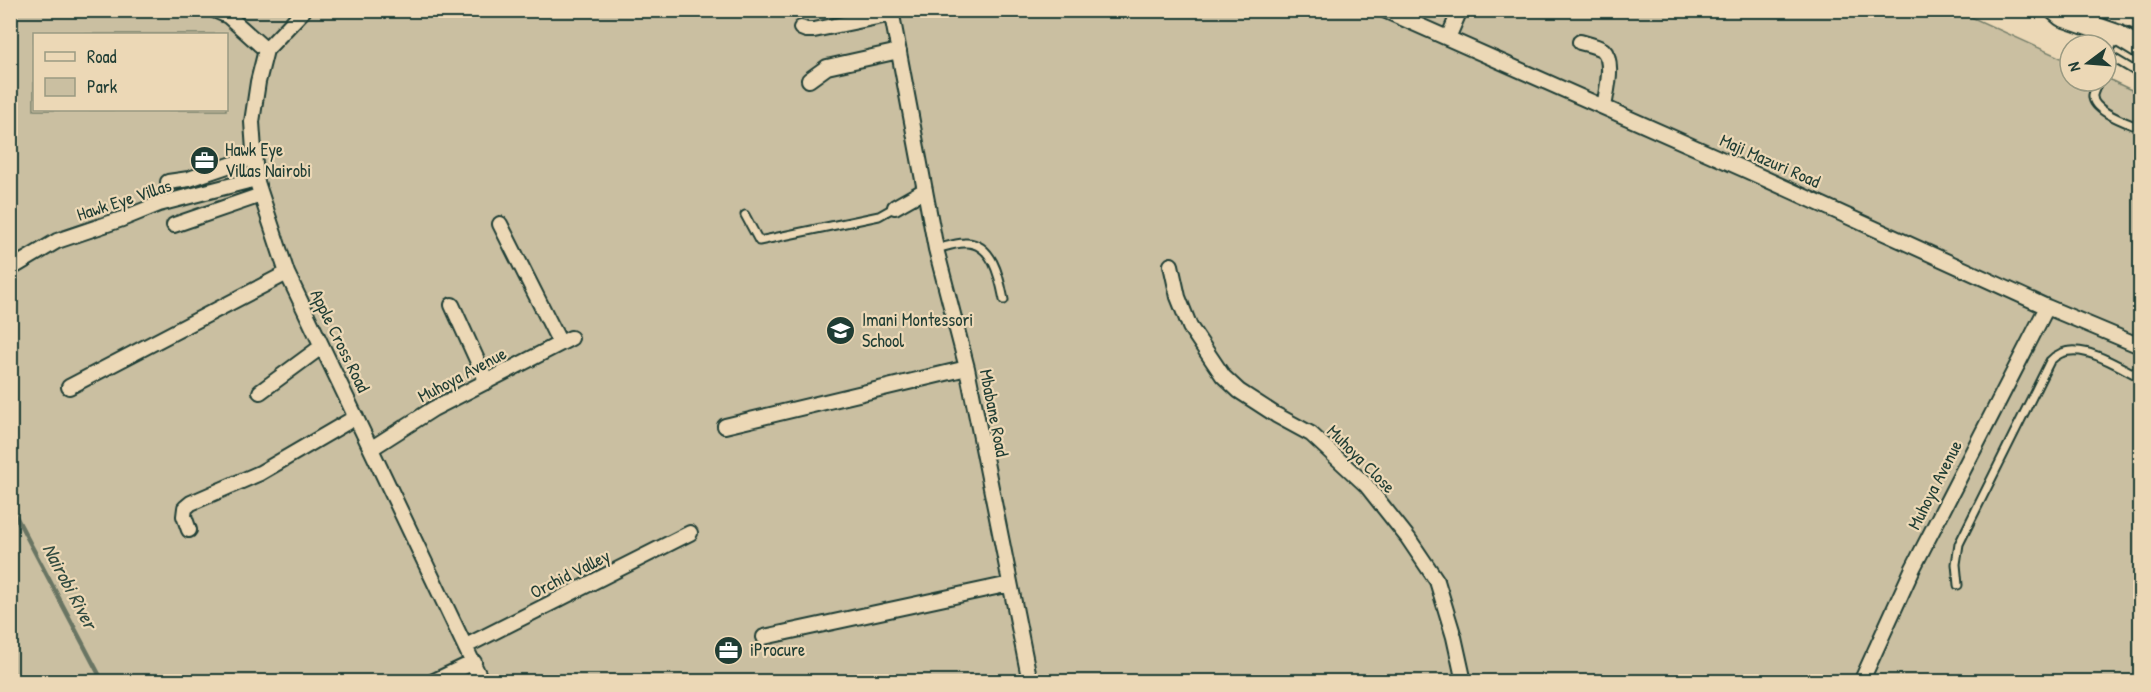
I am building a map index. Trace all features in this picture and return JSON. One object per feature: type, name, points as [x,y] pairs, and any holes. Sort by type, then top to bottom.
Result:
[{"type":"main road","points":[[2055,10],[2062,16],[2111,33]]},
{"type":"main road","points":[[2113,10],[2140,20]]},
{"type":"main road","points":[[2118,36],[2140,49]]},
{"type":"street","points":[[214,10],[228,16],[266,50]]},
{"type":"street","name":"Apple Cross Road","points":[[304,10],[266,50],[252,122],[256,179],[287,273],[482,681]]},
{"type":"street","name":"Maji Mazuri Road","points":[[1384,10],[2047,307],[2140,346]]},
{"type":"street","points":[[1448,38],[1460,10]]},
{"type":"street","points":[[801,28],[814,30],[891,12]]},
{"type":"street","name":"Mbabane Road","points":[[891,12],[936,249],[967,368],[1030,681]]},
{"type":"street","points":[[1580,42],[1596,47],[1606,55],[1609,77],[1604,107]]},
{"type":"street","points":[[809,80],[827,67],[899,51]]},
{"type":"street","points":[[168,182],[189,179],[254,157]]},
{"type":"street","name":"Hawk Eye Villas","points":[[10,269],[57,241],[159,204],[256,179]]},
{"type":"street","points":[[895,207],[925,190]]},
{"type":"street","points":[[174,225],[261,195]]},
{"type":"street","name":"Muhoya Avenue","points":[[372,448],[433,409],[566,341],[500,224]]},
{"type":"street","name":"Muhoya Close","points":[[1171,265],[1178,297],[1190,327],[1223,376],[1239,391],[1311,434],[1366,485],[1408,538],[1437,581],[1454,637],[1464,681]]},
{"type":"street","points":[[69,387],[287,273]]},
{"type":"street","points":[[452,305],[487,382]]},
{"type":"street","name":"Muhoya Avenue","points":[[1860,681],[1913,568],[2047,307]]},
{"type":"street","points":[[260,392],[321,346]]},
{"type":"street","points":[[725,426],[967,368]]},
{"type":"street","points":[[189,530],[184,516],[185,508],[191,503],[260,473],[356,417]]},
{"type":"street","name":"Orchid Valley","points":[[466,646],[690,533]]},
{"type":"street","points":[[764,637],[1010,584]]},
{"type":"street","points":[[432,681],[474,662]]},
{"type":"lane","points":[[2118,63],[2140,74]]},
{"type":"lane","points":[[2094,93],[2092,97],[2095,104],[2103,111],[2140,128]]},
{"type":"lane","points":[[746,215],[759,241],[879,216],[895,207]]},
{"type":"lane","points":[[936,249],[966,243],[979,247],[994,265],[1004,300]]},
{"type":"lane","points":[[1958,585],[1956,564],[1959,544],[2050,361],[2057,354],[2078,349],[2140,377]]},
{"type":"green space","points":[[10,11],[1958,11],[2058,57],[2058,93],[2118,93],[2118,84],[2140,94],[2140,681],[11,681]]},
{"type":"waterway","name":"Nairobi River","points":[[10,505],[103,682]]},
{"type":"place","name":"Hawk Eye Villas Nairobi","points":[[204,160]]},
{"type":"place","name":"Imani Montessori School","points":[[841,330]]},
{"type":"place","name":"iProcure","points":[[729,650]]}]
